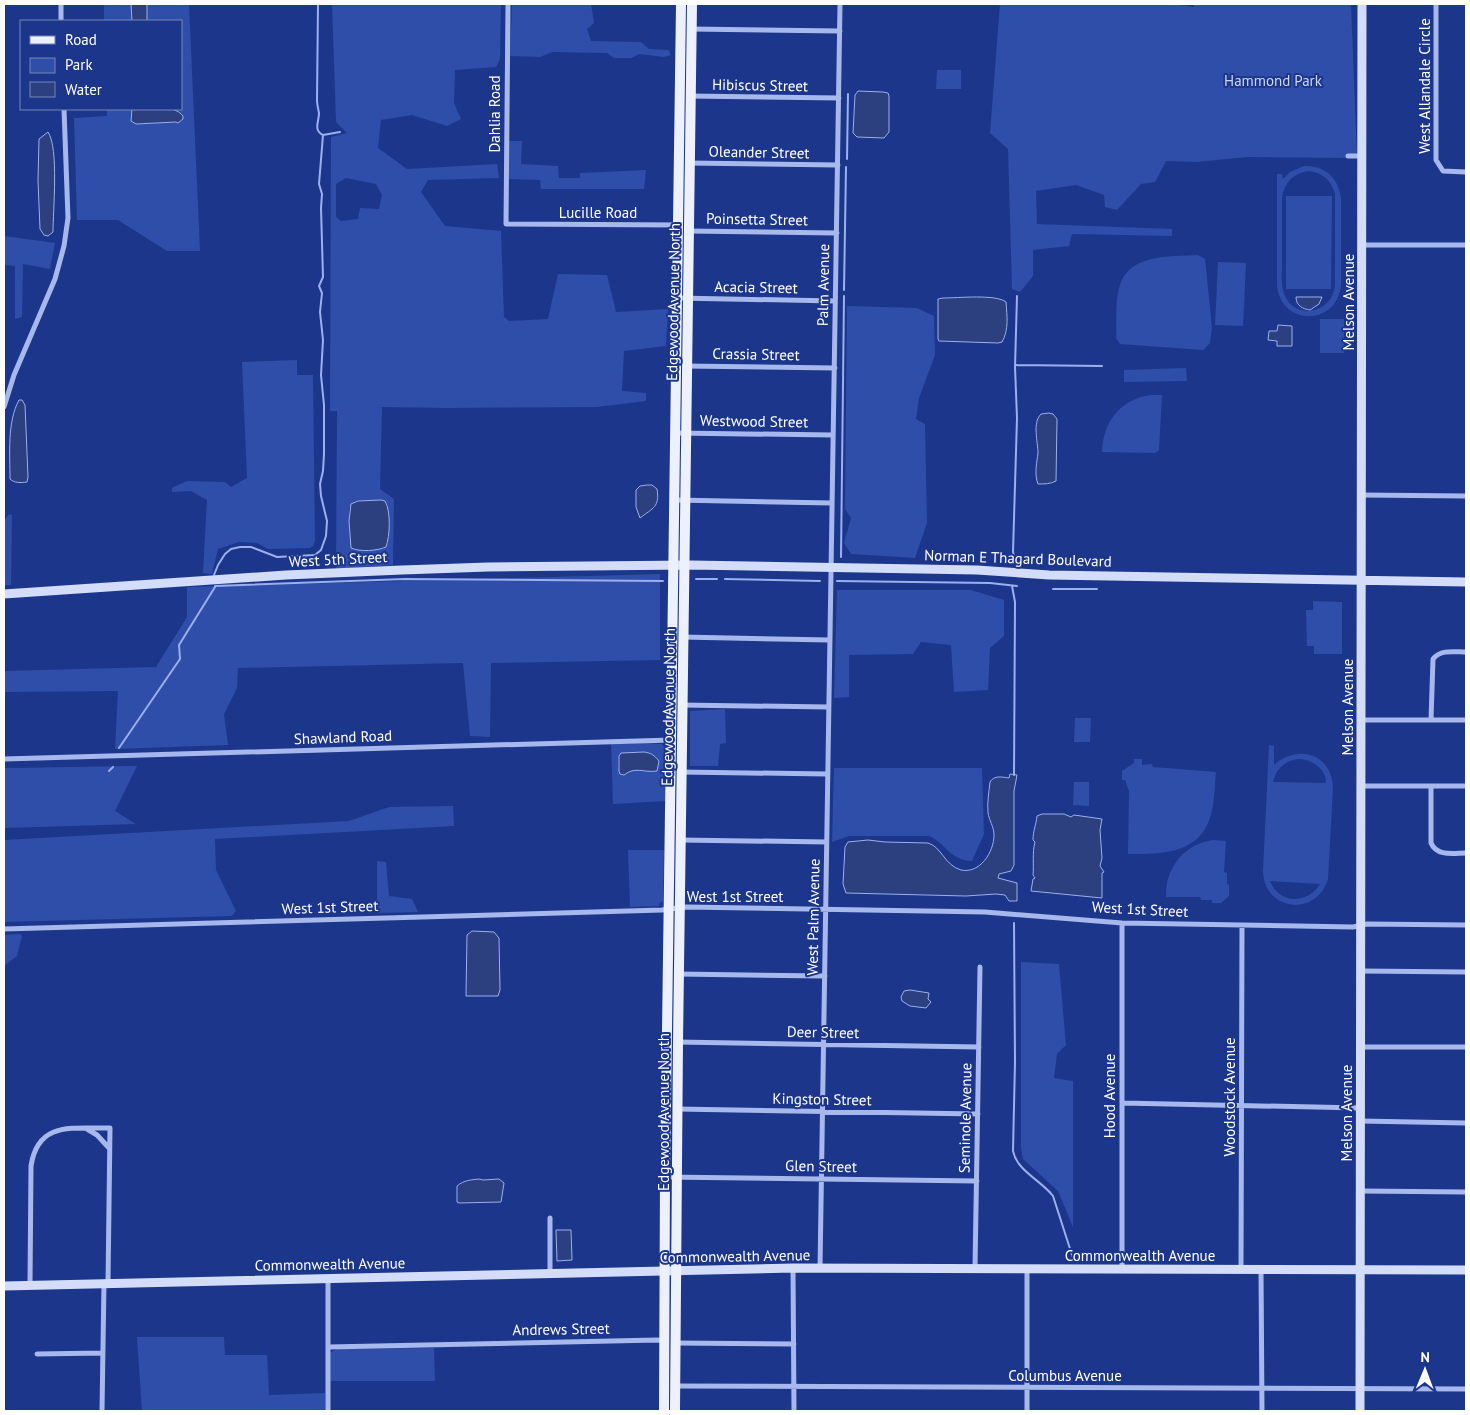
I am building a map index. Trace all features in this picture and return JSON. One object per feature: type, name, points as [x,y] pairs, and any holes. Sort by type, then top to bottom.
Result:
[{"type":"main road","name":"Edgewood Avenue North","points":[[674,974],[669,910],[681,4]]},
{"type":"main road","name":"Edgewood Avenue North","points":[[675,1411],[677,1109],[673,1042],[674,974],[680,908],[692,4]]},
{"type":"main road","name":"Edgewood Avenue North","points":[[664,1411],[666,1108],[673,1042]]},
{"type":"street","points":[[61,4],[61,20]]},
{"type":"street","name":"Dahlia Road","points":[[506,224],[508,4]]},
{"type":"street","name":"Palm Avenue","points":[[831,567],[840,4]]},
{"type":"street","name":"Melson Avenue","points":[[1360,1411],[1362,4]]},
{"type":"street","name":"West Allandale Circle","points":[[1436,4],[1436,160],[1440,168],[1447,172],[1466,172]]},
{"type":"street","points":[[681,28],[840,31]]},
{"type":"street","name":"Hibiscus Street","points":[[680,96],[839,98]]},
{"type":"street","points":[[4,407],[14,375],[56,279],[64,247],[68,218],[64,110]]},
{"type":"street","points":[[1348,156],[1362,156]]},
{"type":"street","name":"Oleander Street","points":[[679,163],[838,165]]},
{"type":"street","name":"Lucille Road","points":[[506,224],[689,228]]},
{"type":"street","name":"Poinsetta Street","points":[[689,228],[836,233]]},
{"type":"street","points":[[1362,245],[1466,245]]},
{"type":"street","name":"Acacia Street","points":[[677,298],[836,301]]},
{"type":"street","name":"Crassia Street","points":[[676,366],[835,368]]},
{"type":"street","name":"Westwood Street","points":[[675,433],[833,435]]},
{"type":"street","points":[[1361,495],[1466,496]]},
{"type":"street","points":[[674,500],[832,503]]},
{"type":"street","name":"Norman E Thagard Boulevard","points":[[673,566],[831,567],[977,570],[1049,575],[1361,580]]},
{"type":"street","name":"West 5th Street","points":[[4,594],[286,575],[392,570],[488,567],[673,566]]},
{"type":"street","name":"West Palm Avenue","points":[[820,1268],[831,567]]},
{"type":"street","points":[[1361,580],[1466,582]]},
{"type":"street","points":[[672,637],[829,640]]},
{"type":"street","points":[[1431,720],[1433,659],[1438,653],[1442,652],[1466,652]]},
{"type":"street","points":[[672,705],[828,707]]},
{"type":"street","points":[[1361,720],[1466,720]]},
{"type":"street","name":"Shawland Road","points":[[4,759],[682,740]]},
{"type":"street","points":[[671,772],[827,774]]},
{"type":"street","points":[[1361,786],[1466,786]]},
{"type":"street","points":[[1431,786],[1431,843],[1433,849],[1440,852],[1466,853]]},
{"type":"street","points":[[670,840],[827,842]]},
{"type":"street","name":"West 1st Street","points":[[4,929],[669,910],[686,907],[1012,913],[1122,923],[1466,925]]},
{"type":"street","name":"Hood Avenue","points":[[1122,923],[1122,1269]]},
{"type":"street","name":"Woodstock Avenue","points":[[1241,1269],[1242,925]]},
{"type":"street","name":"Seminole Avenue","points":[[975,1268],[980,967]]},
{"type":"street","points":[[1361,971],[1466,972]]},
{"type":"street","points":[[674,974],[825,976]]},
{"type":"street","name":"Deer Street","points":[[673,1042],[979,1047]]},
{"type":"street","points":[[1360,1047],[1466,1047]]},
{"type":"street","points":[[1122,1103],[1360,1108]]},
{"type":"street","name":"Kingston Street","points":[[666,1108],[978,1114]]},
{"type":"street","points":[[1360,1121],[1466,1123]]},
{"type":"street","points":[[30,1285],[31,1166],[39,1142],[53,1132],[65,1129],[110,1128],[106,1283],[102,1353],[102,1411]]},
{"type":"street","points":[[86,1129],[97,1135],[110,1148]]},
{"type":"street","name":"Glen Street","points":[[665,1176],[977,1181]]},
{"type":"street","points":[[1360,1192],[1466,1192]]},
{"type":"street","points":[[550,1218],[550,1273]]},
{"type":"street","points":[[793,1268],[794,1411]]},
{"type":"street","name":"Commonwealth Avenue","points":[[4,1286],[793,1268],[1466,1270]]},
{"type":"street","points":[[1026,1411],[1027,1269]]},
{"type":"street","points":[[1261,1269],[1262,1411]]},
{"type":"street","points":[[328,1278],[328,1411]]},
{"type":"street","name":"Andrews Street","points":[[328,1347],[664,1341],[675,1343],[794,1344]]},
{"type":"street","points":[[37,1354],[102,1353]]},
{"type":"street","name":"Columbus Avenue","points":[[664,1386],[1466,1389]]},
{"type":"street","points":[[664,1411],[675,1411]]},
{"type":"green space","points":[[104,4],[131,4],[132,20],[104,20]]},
{"type":"green space","points":[[147,4],[189,4],[200,251],[167,251],[118,220],[77,220],[74,118],[107,116],[107,110],[132,110],[132,119],[136,124],[178,123],[180,112],[175,110],[182,110],[182,20],[147,20]]},
{"type":"green space","points":[[332,4],[501,4],[500,59],[496,67],[455,70],[454,103],[461,119],[447,126],[412,115],[381,120],[378,148],[407,169],[497,164],[499,178],[428,180],[421,192],[445,226],[501,231],[504,317],[509,321],[548,319],[558,274],[607,275],[616,312],[668,309],[666,346],[624,351],[622,391],[646,393],[646,401],[597,407],[382,407],[380,489],[394,499],[393,565],[336,569],[337,411],[330,411],[331,137],[347,133],[336,122]],"holes":[[[346,178],[376,184],[382,195],[379,209],[360,208],[358,219],[341,221],[336,217],[336,184]],[[367,500],[388,542],[386,547],[382,549],[355,550],[350,543],[349,509],[351,504]]]},
{"type":"green space","points":[[512,4],[591,4],[594,23],[587,29],[591,41],[641,42],[649,49],[669,50],[671,55],[664,57],[639,54],[632,58],[614,58],[607,53],[552,52],[540,57],[510,56]]},
{"type":"green space","name":"Hammond Park","points":[[1000,4],[1173,4],[1194,7],[1194,4],[1351,4],[1357,158],[1248,157],[1196,162],[1166,161],[1155,182],[1141,184],[1117,210],[1105,207],[1104,195],[1076,185],[1036,191],[1037,224],[1172,229],[1172,236],[1072,234],[1069,246],[1033,250],[1033,276],[1020,292],[1012,289],[1008,149],[990,133]]},
{"type":"green space","points":[[937,70],[961,70],[961,89],[936,89]]},
{"type":"green space","points":[[509,141],[522,141],[521,164],[558,166],[559,178],[580,178],[580,173],[646,170],[644,189],[541,189],[540,180],[509,179]]},
{"type":"green space","points":[[1304,166],[1324,170],[1334,179],[1341,198],[1341,285],[1337,299],[1330,308],[1320,314],[1309,316],[1298,314],[1288,308],[1280,298],[1277,285],[1277,174],[1282,174],[1283,179],[1290,172]],"holes":[[[1304,172],[1314,172],[1326,178],[1335,194],[1335,285],[1327,303],[1310,311],[1294,307],[1287,300],[1283,290],[1282,198],[1287,183],[1294,176]]]},
{"type":"green space","points":[[1286,196],[1332,196],[1331,289],[1286,289]]},
{"type":"green space","points":[[4,236],[55,243],[50,269],[23,264],[22,317],[15,319],[15,266],[4,265]]},
{"type":"green space","points":[[1198,255],[1205,259],[1212,327],[1210,343],[1203,350],[1120,344],[1116,338],[1118,294],[1124,277],[1131,268],[1151,259]]},
{"type":"green space","points":[[1218,262],[1246,263],[1243,326],[1215,325]]},
{"type":"green space","points":[[847,306],[917,308],[934,316],[935,355],[919,398],[916,419],[925,424],[927,523],[915,558],[851,554],[844,543],[851,518],[845,509]]},
{"type":"green space","points":[[1320,319],[1344,319],[1344,353],[1320,353]]},
{"type":"green space","points":[[297,360],[297,375],[313,375],[315,541],[313,546],[310,548],[268,549],[257,543],[239,542],[218,549],[212,574],[203,573],[207,500],[191,491],[172,492],[172,488],[187,481],[225,482],[231,487],[247,478],[242,362]]},
{"type":"green space","points":[[1186,368],[1187,381],[1124,382],[1124,370]]},
{"type":"green space","points":[[1151,395],[1162,395],[1159,450],[1155,453],[1102,452],[1106,431],[1115,414],[1130,401]]},
{"type":"green space","points":[[9,514],[12,515],[11,585],[5,585],[4,521]]},
{"type":"green space","points":[[660,574],[660,660],[491,663],[490,737],[470,736],[463,663],[238,668],[237,688],[224,714],[228,745],[115,749],[118,691],[5,692],[4,694],[4,671],[156,667],[187,617],[187,587]]},
{"type":"green space","points":[[837,590],[971,590],[1004,600],[1004,636],[990,648],[988,690],[954,692],[951,645],[921,642],[913,654],[849,655],[849,697],[834,698]]},
{"type":"green space","points":[[1313,601],[1342,602],[1342,654],[1314,654],[1314,646],[1307,646],[1306,610],[1313,610]]},
{"type":"green space","points":[[725,709],[726,743],[720,744],[718,766],[690,766],[690,711]]},
{"type":"green space","points":[[1075,718],[1091,718],[1090,742],[1074,742]]},
{"type":"green space","points":[[611,744],[662,744],[665,748],[665,801],[613,804]],"holes":[[[621,753],[648,753],[644,771],[636,770],[624,775],[620,774],[618,764]]]},
{"type":"green space","points":[[1269,745],[1274,746],[1274,765],[1293,755],[1303,754],[1320,760],[1327,767],[1333,788],[1328,879],[1322,891],[1313,900],[1291,905],[1272,895],[1266,884],[1263,871]],"holes":[[[1296,759],[1301,759],[1318,766],[1324,774],[1326,783],[1273,782],[1274,777],[1283,765]],[[1270,881],[1320,884],[1315,891],[1301,898],[1294,899],[1280,894],[1274,889]]]},
{"type":"green space","points":[[1134,759],[1142,759],[1142,765],[1152,764],[1153,767],[1216,772],[1210,819],[1196,840],[1179,849],[1168,852],[1128,854],[1129,791],[1125,780],[1122,780],[1122,771],[1134,763]]},
{"type":"green space","points":[[137,766],[115,811],[136,824],[4,828],[4,768]]},
{"type":"green space","points":[[834,768],[982,768],[984,834],[972,861],[958,858],[929,836],[849,836],[832,842]]},
{"type":"green space","points":[[1074,782],[1089,782],[1089,806],[1073,805]]},
{"type":"green space","points":[[453,806],[454,826],[215,839],[216,870],[236,911],[232,916],[4,922],[4,840],[349,821],[389,807]]},
{"type":"green space","points":[[1213,840],[1226,841],[1224,872],[1227,873],[1229,896],[1221,903],[1212,903],[1212,900],[1201,900],[1200,897],[1166,897],[1169,876],[1178,859],[1193,847]]},
{"type":"green space","points":[[628,850],[664,850],[663,901],[659,906],[630,907]]},
{"type":"green space","points":[[377,861],[386,862],[389,896],[412,899],[418,912],[377,913]]},
{"type":"green space","points":[[20,934],[22,936],[17,956],[4,966],[4,935]]},
{"type":"green space","points":[[1021,962],[1059,964],[1066,1045],[1057,1054],[1054,1078],[1073,1081],[1073,1227],[1058,1191],[1023,1159],[1021,1148]]},
{"type":"green space","points":[[137,1337],[224,1337],[225,1355],[267,1355],[269,1395],[325,1393],[325,1411],[142,1411]]},
{"type":"green space","points":[[434,1348],[435,1381],[330,1381],[330,1353],[336,1349]]},
{"type":"water","points":[[131,4],[147,4],[147,20],[132,20]]},
{"type":"water","points":[[858,91],[888,93],[889,132],[884,138],[857,137],[853,133],[855,95]]},
{"type":"water","points":[[132,110],[175,110],[183,116],[183,119],[178,123],[136,124],[131,121]]},
{"type":"water","points":[[48,132],[53,151],[55,180],[53,232],[48,236],[44,235],[40,229],[38,181],[39,139]]},
{"type":"water","points":[[986,297],[1006,302],[1007,328],[1002,342],[939,341],[938,299]]},
{"type":"water","points":[[1296,297],[1322,297],[1319,304],[1310,310],[1300,306],[1297,303]]},
{"type":"water","points":[[1278,325],[1292,326],[1292,346],[1277,346],[1277,341],[1268,340],[1269,331],[1277,331]]},
{"type":"water","points":[[19,400],[22,400],[25,405],[28,477],[27,482],[22,483],[10,479],[11,428]]},
{"type":"water","points":[[1041,414],[1053,414],[1057,419],[1056,481],[1038,484],[1036,472],[1038,453],[1037,422]]},
{"type":"water","points":[[652,485],[657,489],[657,500],[652,509],[640,518],[636,507],[636,490],[640,486]]},
{"type":"water","points":[[358,501],[385,501],[387,505],[389,517],[386,547],[369,550],[351,548],[349,521],[351,504]]},
{"type":"water","points":[[644,752],[656,757],[659,761],[657,771],[636,770],[624,775],[620,774],[619,756],[621,753]]},
{"type":"water","points":[[1010,774],[1017,775],[1014,791],[1014,865],[1011,871],[999,874],[998,878],[1017,883],[1017,901],[1009,901],[1005,895],[996,894],[966,896],[846,893],[843,884],[845,847],[848,842],[868,840],[928,843],[937,848],[955,868],[968,870],[980,865],[989,855],[993,842],[994,832],[988,809],[990,782],[996,777],[1009,778]]},
{"type":"water","points":[[1042,814],[1064,814],[1071,817],[1074,815],[1102,819],[1100,830],[1102,858],[1100,866],[1104,872],[1102,873],[1102,898],[1031,891],[1033,879],[1035,878],[1033,875],[1035,842],[1033,840],[1033,833],[1037,816]]},
{"type":"water","points":[[472,931],[494,932],[499,938],[500,990],[498,996],[466,996],[467,935]]},
{"type":"water","points":[[904,991],[929,993],[928,999],[931,1002],[926,1008],[910,1006],[902,1001],[901,997]]},
{"type":"water","points":[[499,1179],[504,1183],[501,1202],[457,1202],[457,1186],[465,1181]]},
{"type":"water","points":[[556,1230],[571,1230],[572,1260],[557,1261]]},
{"type":"waterway","points":[[214,575],[225,554],[231,549],[251,547],[277,557],[315,555],[321,550],[326,536],[327,521],[320,484],[324,454],[324,405],[321,375],[323,340],[320,312],[322,293],[319,286],[323,277],[322,194],[319,184],[323,135],[317,128],[319,113],[317,100],[318,4]]},
{"type":"waterway","points":[[847,159],[848,94]]},
{"type":"waterway","points":[[323,135],[340,132]]},
{"type":"waterway","points":[[844,290],[846,167]]},
{"type":"waterway","points":[[841,557],[844,296]]},
{"type":"waterway","points":[[1016,564],[1013,552],[1017,418],[1015,367],[1017,296]]},
{"type":"waterway","points":[[1015,365],[1102,366]]},
{"type":"waterway","points":[[215,586],[405,579],[663,581]]},
{"type":"waterway","points":[[696,579],[717,579]]},
{"type":"waterway","points":[[725,579],[820,581]]},
{"type":"waterway","points":[[837,581],[990,583],[1017,586]]},
{"type":"waterway","points":[[1012,586],[1015,602],[1014,775]]},
{"type":"waterway","points":[[119,748],[180,659],[179,645],[215,587]]},
{"type":"waterway","points":[[1053,589],[1097,589]]},
{"type":"waterway","points":[[109,771],[113,767]]},
{"type":"waterway","points":[[1014,923],[1015,1062],[1013,1151],[1019,1164],[1053,1196],[1073,1258]]}]
